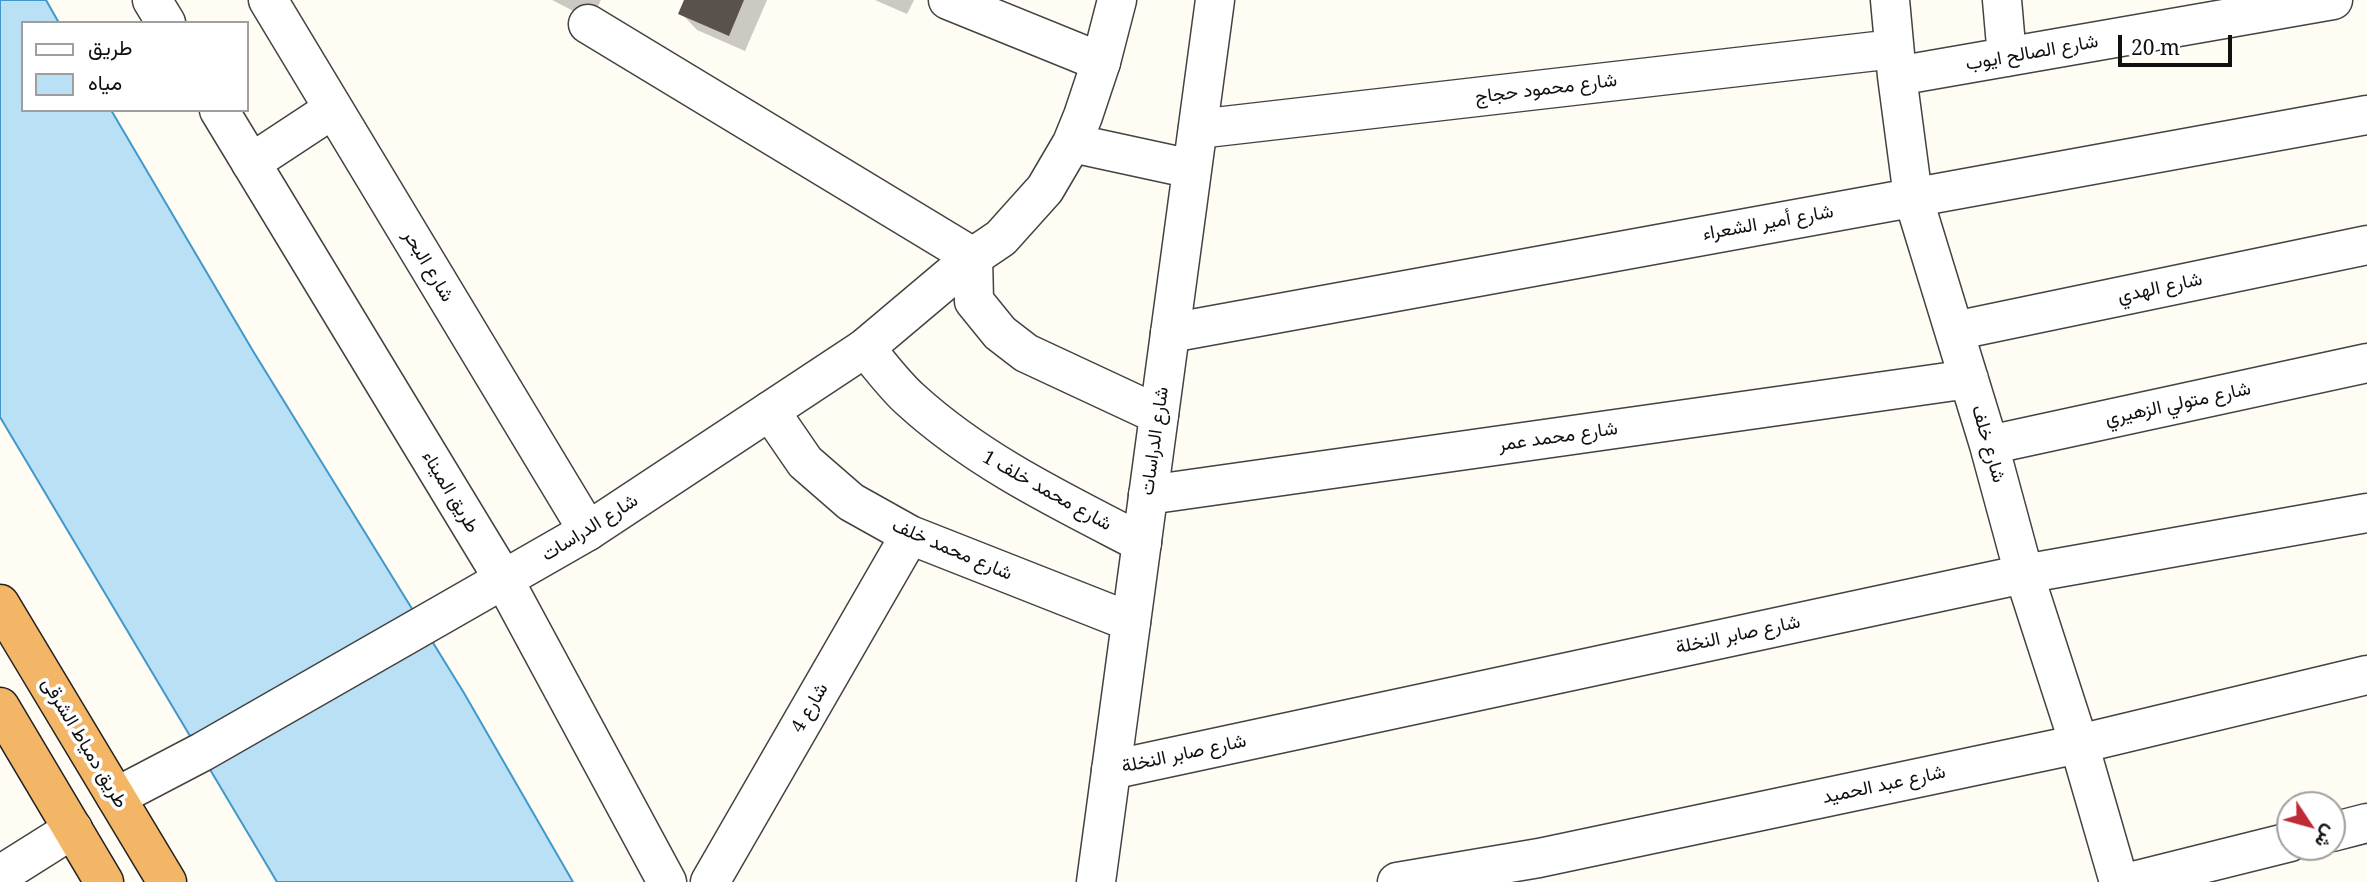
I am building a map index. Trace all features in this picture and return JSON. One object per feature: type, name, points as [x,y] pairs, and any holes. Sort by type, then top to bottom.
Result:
[{"type":"highway","name":"طريق دمياط الشرقى","points":[[0,604],[167,882]]},
{"type":"highway","points":[[0,707],[104,882]]},
{"type":"street","points":[[152,0],[165,21]]},
{"type":"street","name":"شارع البحر","points":[[268,0],[587,531]]},
{"type":"street","points":[[948,0],[1101,62]]},
{"type":"street","name":"شارع الدراسات","points":[[116,797],[202,752],[587,531],[865,348],[973,257],[1000,238],[1045,189],[1072,143],[1101,62],[1117,0]]},
{"type":"street","name":"شارع الدراسات","points":[[1096,882],[1214,0]]},
{"type":"street","name":"شارع خلف","points":[[1890,0],[1913,197],[1989,445],[2024,574],[2119,882]]},
{"type":"street","points":[[2001,0],[2007,57]]},
{"type":"street","name":"شارع الصالح ايوب","points":[[1896,63],[2007,57],[2333,0]]},
{"type":"street","points":[[588,24],[973,257],[974,301],[1000,333],[1026,353],[1159,415]]},
{"type":"street","name":"شارع محمود حجاج","points":[[1198,129],[1896,63]]},
{"type":"street","points":[[251,163],[333,109]]},
{"type":"street","name":"طريق الميناء","points":[[220,112],[504,580],[667,882]]},
{"type":"street","name":"شارع أمير الشعراء","points":[[1170,333],[2367,115]]},
{"type":"street","points":[[1072,143],[1192,169]]},
{"type":"street","name":"شارع الهدي","points":[[1954,331],[2367,245]]},
{"type":"street","name":"شارع محمد خلف 1","points":[[865,348],[910,400],[968,445],[1015,477],[1142,543]]},
{"type":"street","name":"شارع متولي الزهيري","points":[[1989,445],[2367,363]]},
{"type":"street","name":"شارع محمد عمر","points":[[1148,495],[1969,379]]},
{"type":"street","name":"شارع محمد خلف","points":[[770,411],[805,461],[851,502],[910,535],[1131,622]]},
{"type":"street","name":"شارع صابر النخلة","points":[[1111,770],[2024,574],[2367,513]]},
{"type":"street","name":"شارع 4","points":[[710,882],[910,535]]},
{"type":"street","name":"شارع عبد الحميد","points":[[1397,882],[1539,858],[2078,744],[2367,675]]},
{"type":"street","points":[[2346,828],[2367,823]]},
{"type":"street","points":[[0,875],[73,829]]},
{"type":"street","points":[[2130,882],[2276,846]]},
{"type":"water","points":[[0,0],[46,0],[58,21],[21,21],[21,112],[112,112],[253,351],[464,693],[573,882],[277,882],[0,417]]},
{"type":"building","points":[[684,0],[744,0],[729,36],[678,14]]}]
